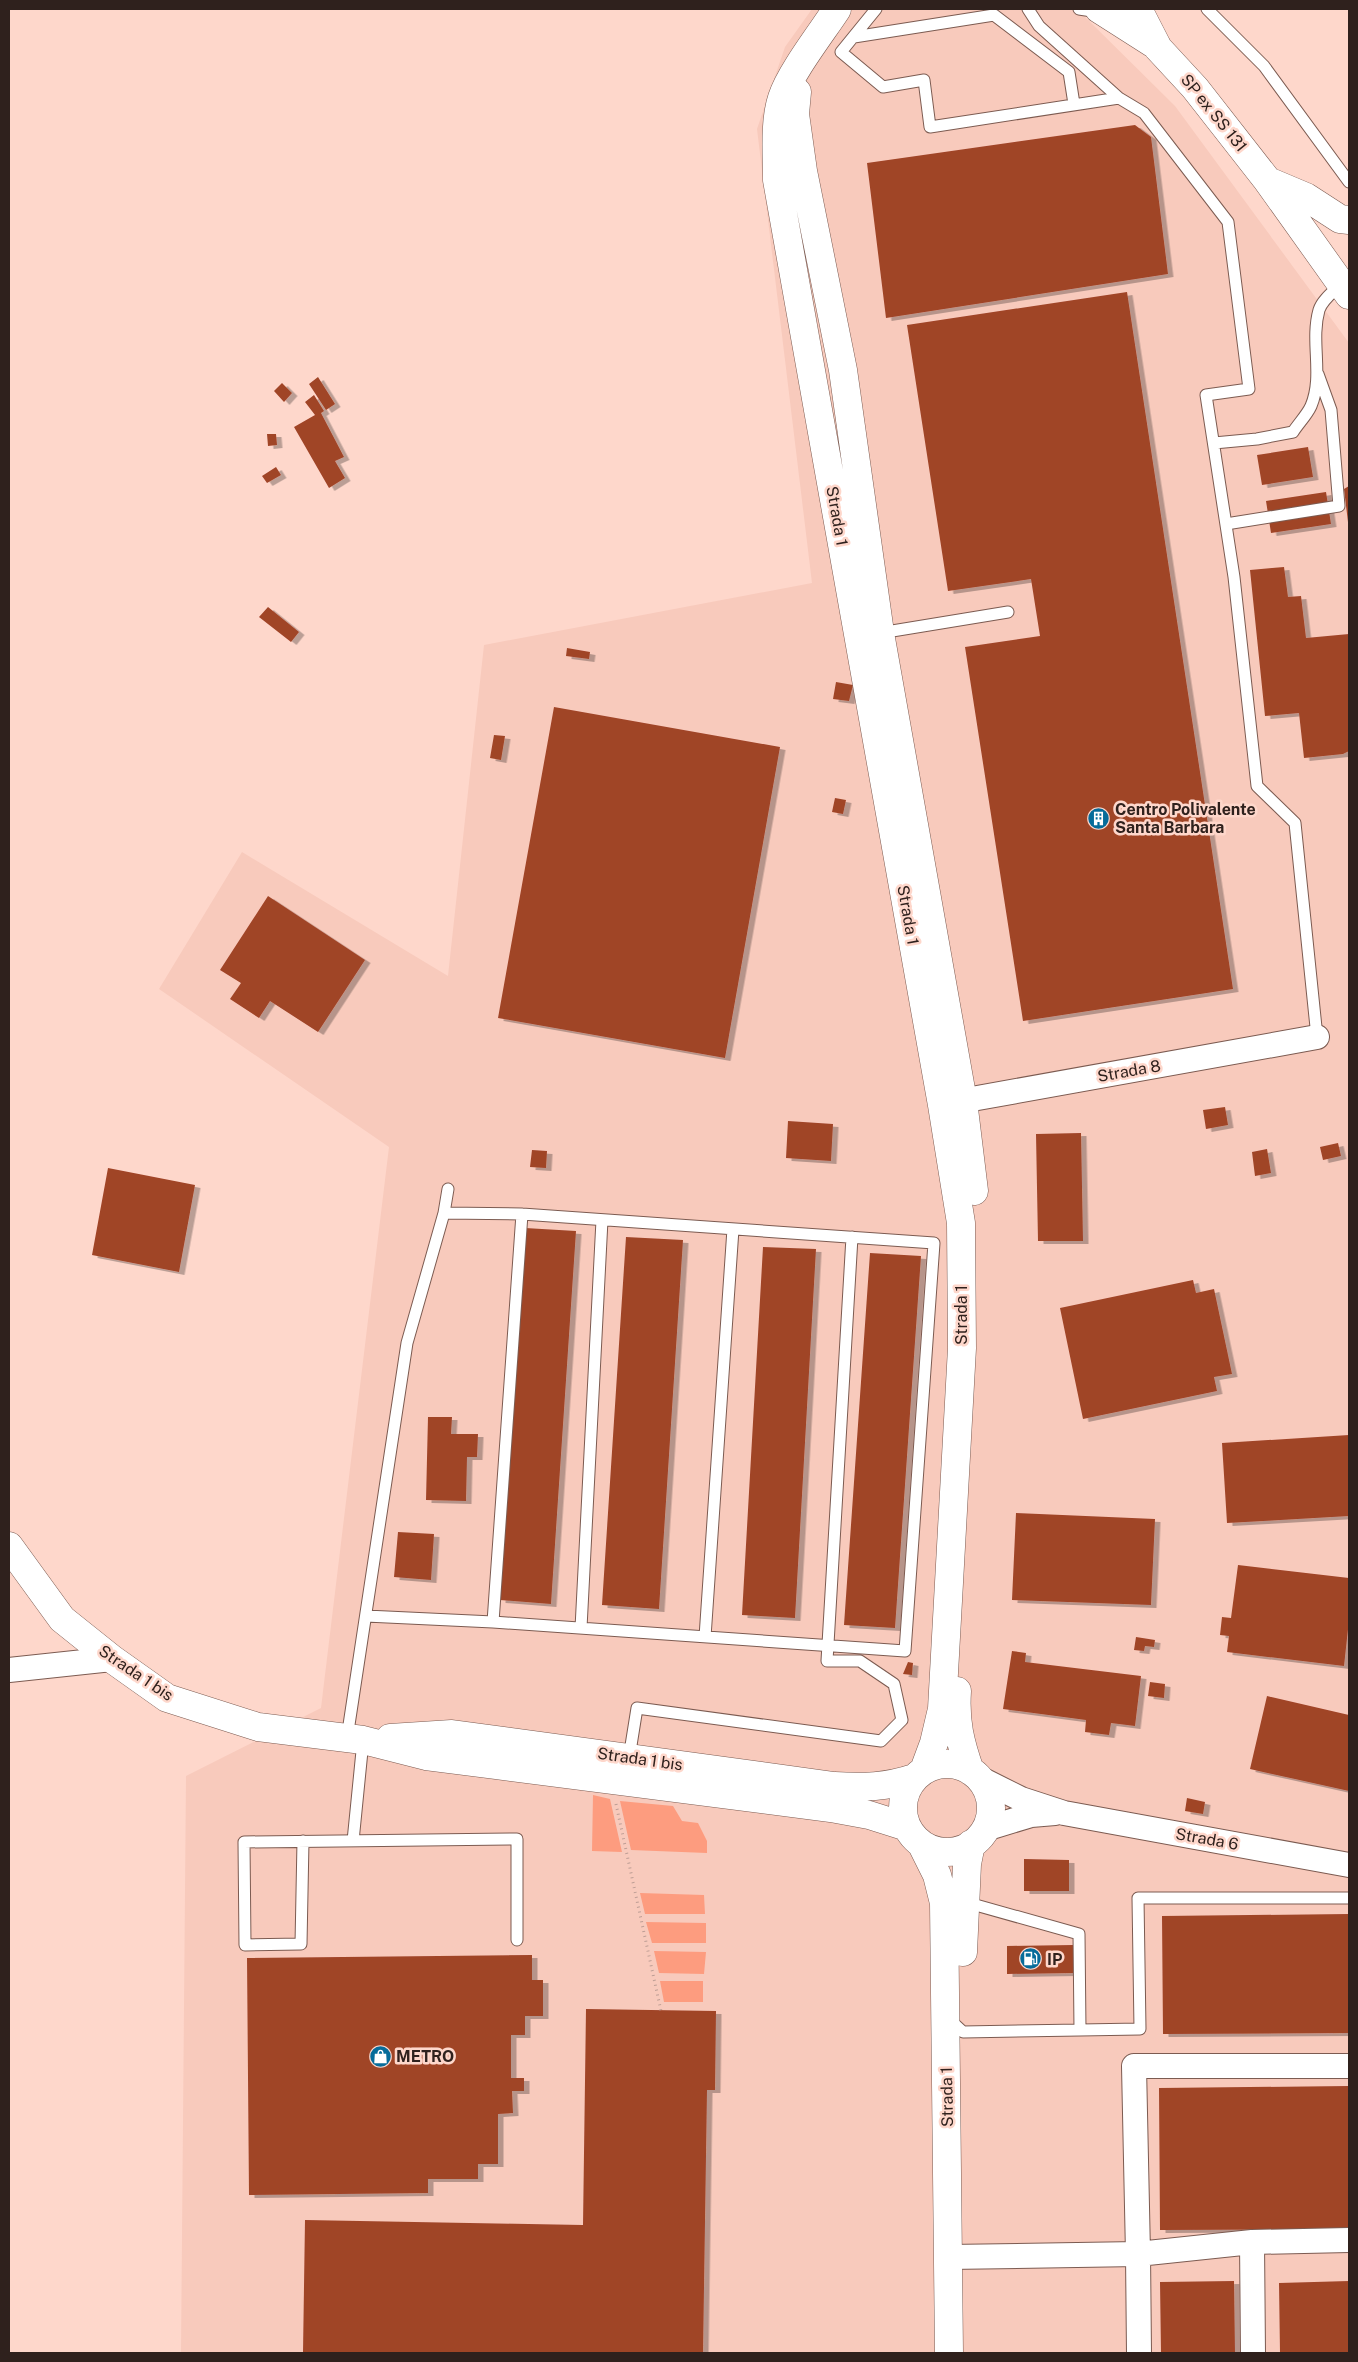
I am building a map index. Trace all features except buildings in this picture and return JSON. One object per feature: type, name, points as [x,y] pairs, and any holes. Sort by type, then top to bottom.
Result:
[{"type":"street","name":"Strada 1","points":[[837,9],[798,68],[782,98],[777,136],[776,180],[952,1103],[977,1221],[977,1351],[955,1716],[962,1748],[975,1775]]},
{"type":"street","name":"SP ex SS 131","points":[[1138,9],[1158,48]]},
{"type":"street","name":"SP ex SS 131","points":[[1103,11],[1158,48],[1195,88],[1347,285]]},
{"type":"street","name":"Strada 1","points":[[798,68],[795,114],[803,171],[842,370],[880,634],[952,1103],[961,1223],[962,1348],[942,1709],[934,1743],[919,1774]]},
{"type":"street","points":[[1267,180],[1306,197],[1340,219],[1349,220]]},
{"type":"street","name":"Strada 8","points":[[952,1103],[1317,1037]]},
{"type":"street","name":"Strada 1 bis","points":[[9,1546],[62,1619],[112,1659],[167,1698],[258,1727],[355,1739],[452,1734],[622,1773],[869,1815],[915,1836]]},
{"type":"street","points":[[9,1670],[112,1659]]},
{"type":"street","points":[[943,1764],[962,1767],[975,1775],[984,1786],[990,1803],[989,1821],[978,1837],[960,1850],[947,1852],[934,1850],[915,1836],[903,1805],[906,1791],[919,1774],[943,1764]]},
{"type":"street","name":"Strada 1 bis","points":[[622,1773],[869,1788],[895,1785],[919,1774]]},
{"type":"street","name":"Strada 6","points":[[975,1775],[1021,1799],[1064,1813],[1349,1865]]},
{"type":"street","name":"Strada 6","points":[[978,1837],[1031,1815],[1064,1813]]},
{"type":"street","name":"Strada 1","points":[[915,1836],[937,1875],[944,1903],[954,2024],[956,2257],[949,2353]]},
{"type":"street","name":"Strada 1","points":[[954,2024],[967,1864],[978,1837]]},
{"type":"street","points":[[1139,2353],[1134,2066],[1349,2066]]},
{"type":"street","points":[[956,2257],[1138,2254],[1252,2242],[1349,2240]]},
{"type":"street","points":[[1252,2242],[1253,2353]]},
{"type":"street","name":"Strada 1","points":[[956,2257],[965,2353]]},
{"type":"lane","points":[[876,9],[841,52],[884,87],[924,80],[930,127],[1119,98]]},
{"type":"lane","points":[[1028,9],[1039,26],[1119,98],[1144,113],[1228,222],[1250,389],[1206,395],[1234,577],[1257,786],[1295,823],[1317,1037]]},
{"type":"lane","points":[[1079,9],[1103,11]]},
{"type":"lane","points":[[1207,9],[1264,66],[1349,182]]},
{"type":"lane","points":[[854,37],[994,15],[1069,72],[1074,104]]},
{"type":"lane","points":[[1226,524],[1339,506],[1331,410],[1318,374],[1316,346],[1319,309],[1327,297],[1347,285]]},
{"type":"lane","points":[[1214,443],[1257,440],[1293,432],[1311,407],[1318,374]]},
{"type":"lane","points":[[880,634],[1008,612]]},
{"type":"lane","points":[[353,1841],[355,1739],[366,1616],[407,1343],[444,1212],[448,1189]]},
{"type":"lane","points":[[366,1616],[492,1622],[905,1651],[934,1243],[522,1214],[444,1212]]},
{"type":"lane","points":[[492,1622],[522,1214]]},
{"type":"lane","points":[[581,1628],[602,1220]]},
{"type":"lane","points":[[705,1637],[733,1229]]},
{"type":"lane","points":[[622,1773],[637,1708],[881,1741],[902,1720],[894,1684],[860,1661],[827,1661],[852,1238]]},
{"type":"lane","points":[[303,1842],[301,1944],[245,1945],[244,1842],[517,1839],[517,1940]]},
{"type":"lane","points":[[954,2024],[1080,2030],[1140,2029],[1138,1898],[1349,1898]]},
{"type":"lane","points":[[964,1902],[1079,1934],[1080,2030]]},
{"type":"path","points":[[622,1773],[661,2010]]},
{"type":"shaded area","points":[[812,9],[1077,9],[1175,106],[1349,343],[1349,2353],[181,2353],[186,1776],[321,1708],[389,1147],[159,989],[242,852],[448,976],[484,645],[812,583],[757,129],[785,47]]},
{"type":"shaded area","points":[[593,1795],[610,1799],[622,1852],[592,1851]]},
{"type":"shaded area","points":[[620,1801],[673,1806],[682,1821],[698,1823],[707,1841],[707,1853],[631,1850]]},
{"type":"shaded area","points":[[640,1893],[704,1895],[705,1914],[645,1914]]},
{"type":"shaded area","points":[[646,1922],[706,1923],[706,1943],[652,1943]]},
{"type":"shaded area","points":[[654,1951],[706,1952],[704,1974],[659,1973]]},
{"type":"shaded area","points":[[660,1981],[703,1981],[703,2002],[664,2002]]},
{"type":"place","name":"Centro Polivalente Santa Barbara","points":[[1099,818]]},
{"type":"place","name":"IP","points":[[1031,1959]]},
{"type":"place","name":"METRO","points":[[380,2056]]}]
